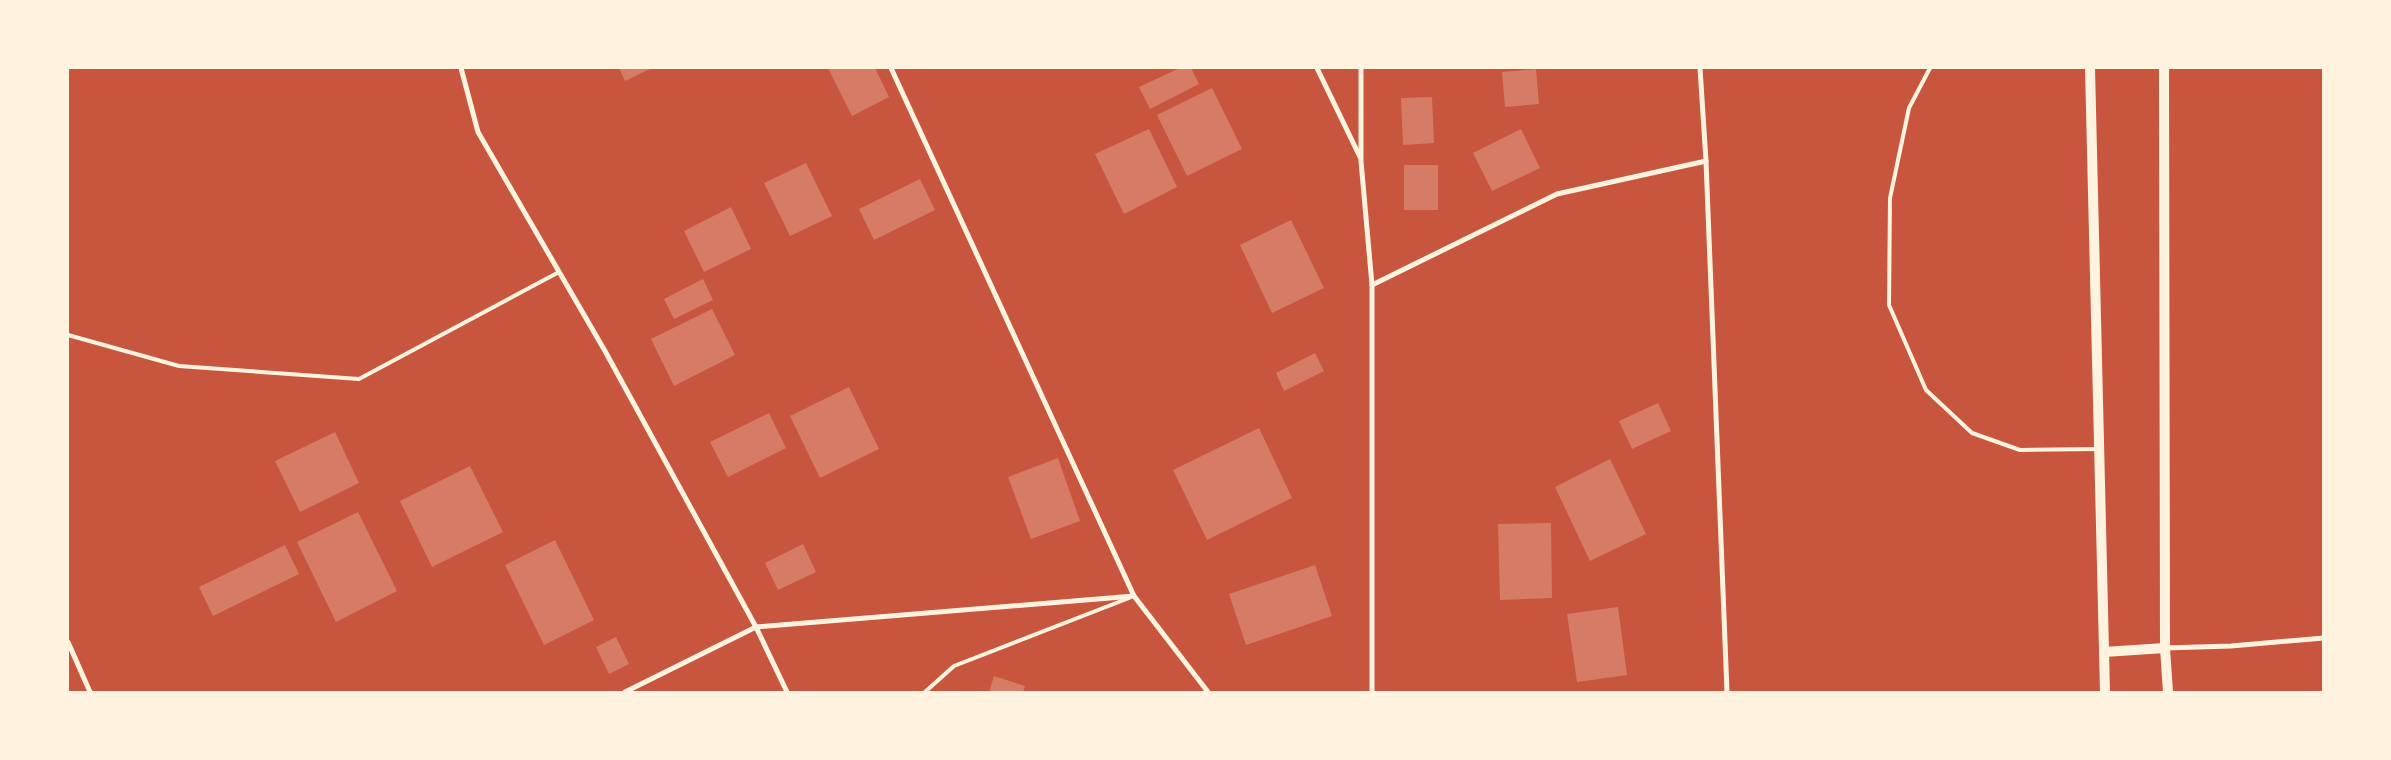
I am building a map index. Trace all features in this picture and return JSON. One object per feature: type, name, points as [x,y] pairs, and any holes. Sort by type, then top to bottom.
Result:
[{"type":"main road","points":[[2090,68],[2106,692]]},
{"type":"main road","points":[[2164,68],[2165,648],[2168,692]]},
{"type":"main road","points":[[2104,652],[2165,648]]},
{"type":"street","points":[[461,68],[478,132],[605,351],[756,627],[786,692]]},
{"type":"street","points":[[891,68],[1134,596],[1208,692]]},
{"type":"street","points":[[1317,68],[1361,161]]},
{"type":"street","points":[[1360,68],[1361,161],[1372,285],[1372,692]]},
{"type":"street","points":[[1700,68],[1706,161],[1727,692]]},
{"type":"street","points":[[1372,285],[1557,194],[1706,161]]},
{"type":"street","points":[[625,692],[756,627],[1134,596]]},
{"type":"street","points":[[2165,648],[2231,646],[2324,638]]},
{"type":"street","points":[[68,642],[90,692]]},
{"type":"lane","points":[[1930,68],[1908,108],[1890,198],[1889,306],[1926,390],[1972,433],[2020,450],[2099,449]]},
{"type":"lane","points":[[68,335],[178,366],[359,379],[559,272]]},
{"type":"lane","points":[[925,692],[954,666],[1134,596]]},
{"type":"building","points":[[619,68],[652,68],[625,81]]},
{"type":"building","points":[[828,68],[875,68],[889,97],[852,116]]},
{"type":"building","points":[[1180,68],[1191,68],[1199,84],[1150,109],[1139,87]]},
{"type":"building","points":[[1536,69],[1539,104],[1505,107],[1502,72]]},
{"type":"building","points":[[1212,88],[1242,149],[1187,176],[1157,115]]},
{"type":"building","points":[[1432,97],[1434,143],[1403,145],[1401,98]]},
{"type":"building","points":[[1149,129],[1177,187],[1124,214],[1095,154]]},
{"type":"building","points":[[1521,129],[1540,168],[1492,191],[1473,153]]},
{"type":"building","points":[[806,163],[832,216],[790,236],[764,183]]},
{"type":"building","points":[[1404,165],[1438,165],[1438,210],[1404,210]]},
{"type":"building","points":[[920,179],[935,210],[874,240],[859,209]]},
{"type":"building","points":[[731,207],[751,249],[704,272],[684,231]]},
{"type":"building","points":[[1291,220],[1324,288],[1272,313],[1240,245]]},
{"type":"building","points":[[703,279],[713,300],[674,319],[664,299]]},
{"type":"building","points":[[712,309],[735,355],[674,386],[651,339]]},
{"type":"building","points":[[1315,353],[1324,371],[1284,391],[1276,373]]},
{"type":"building","points":[[849,387],[879,449],[820,478],[790,416]]},
{"type":"building","points":[[1658,403],[1671,431],[1632,449],[1619,421]]},
{"type":"building","points":[[769,413],[786,448],[728,477],[710,442]]},
{"type":"building","points":[[1259,428],[1292,498],[1207,540],[1173,470]]},
{"type":"building","points":[[335,432],[359,483],[300,512],[275,461]]},
{"type":"building","points":[[1058,458],[1080,521],[1031,539],[1008,477]]},
{"type":"building","points":[[1610,459],[1646,534],[1590,561],[1555,487]]},
{"type":"building","points":[[470,466],[503,532],[432,567],[400,501]]},
{"type":"building","points":[[358,512],[397,591],[336,622],[297,542]]},
{"type":"building","points":[[1551,523],[1552,598],[1500,600],[1498,524]]},
{"type":"building","points":[[555,540],[594,620],[544,645],[505,565]]},
{"type":"building","points":[[803,544],[816,572],[778,590],[765,563]]},
{"type":"building","points":[[285,545],[299,574],[213,616],[199,587]]},
{"type":"building","points":[[1315,565],[1332,616],[1246,645],[1229,594]]},
{"type":"building","points":[[1618,607],[1627,675],[1577,682],[1567,614]]},
{"type":"building","points":[[616,637],[629,664],[609,674],[596,647]]},
{"type":"building","points":[[994,676],[1025,686],[1023,692],[989,692]]}]
